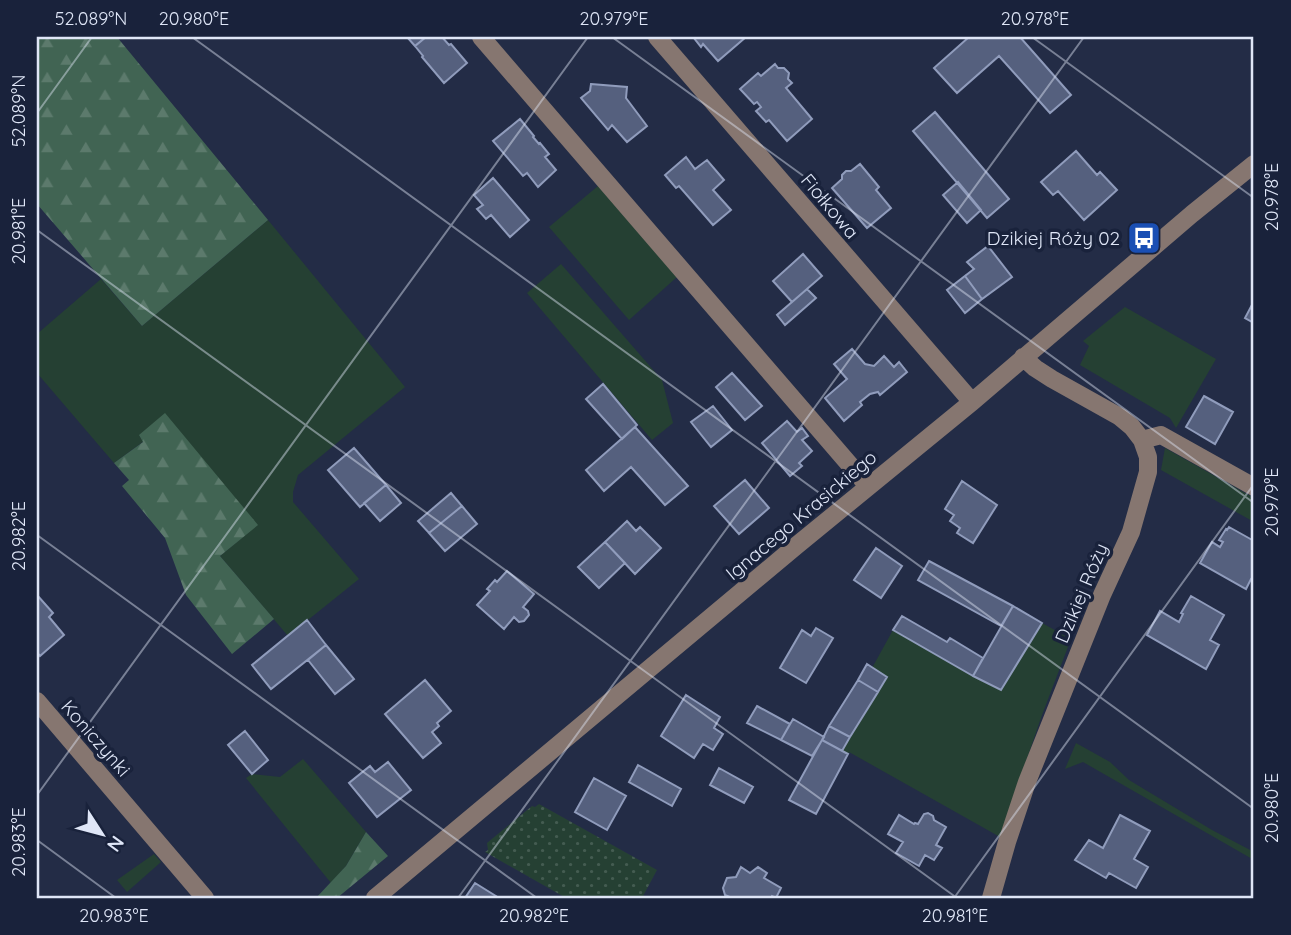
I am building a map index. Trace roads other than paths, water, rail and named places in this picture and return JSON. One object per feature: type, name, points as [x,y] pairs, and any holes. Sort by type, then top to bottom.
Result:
[{"type":"street","points":[[481,37],[868,486]]},
{"type":"street","name":"Fiołkowa","points":[[657,37],[972,402]]},
{"type":"street","name":"Ignacego Krasickiego","points":[[375,898],[1254,164]]},
{"type":"street","points":[[1024,357],[1052,379],[1119,417],[1132,427],[1142,440],[1161,435],[1254,487]]},
{"type":"street","name":"Dzikiej Róży","points":[[991,898],[1027,782],[1102,595],[1131,532],[1147,472],[1148,457],[1142,440]]},
{"type":"street","name":"Koniczynki","points":[[37,701],[205,898]]},
{"type":"place","name":"Dzikiej Róży 02","points":[[1144,238]]}]
